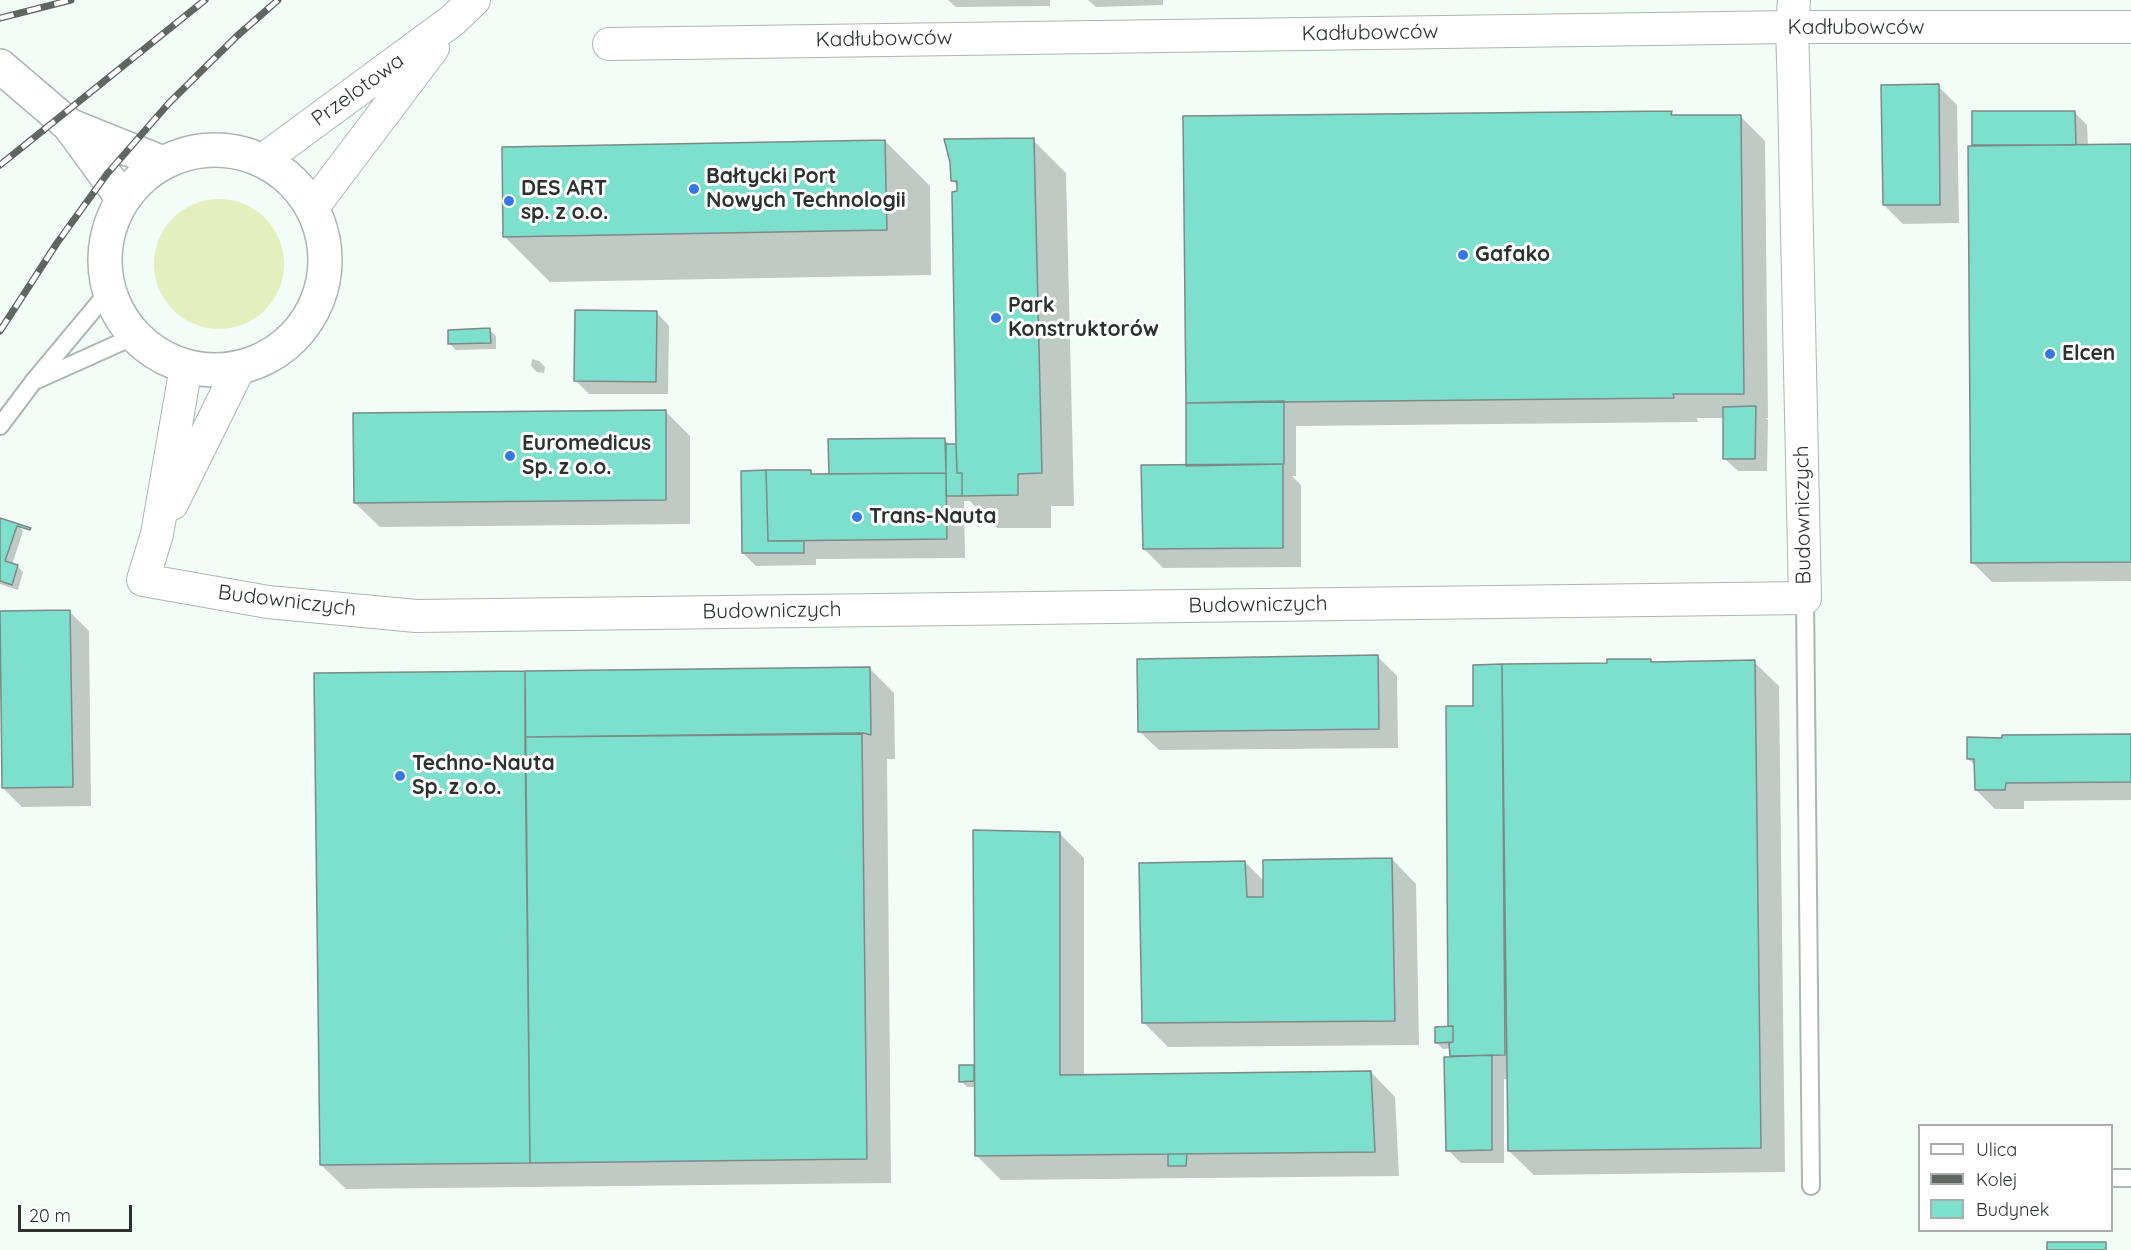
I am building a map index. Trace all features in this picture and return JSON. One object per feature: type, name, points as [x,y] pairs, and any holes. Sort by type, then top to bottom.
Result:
[{"type":"street","name":"Przelotowa","points":[[263,160],[464,10]]},
{"type":"street","name":"Przelotowa","points":[[313,207],[464,10]]},
{"type":"street","name":"Kadłubowców","points":[[609,44],[1793,14],[2131,27]]},
{"type":"street","name":"Budowniczych","points":[[157,534],[143,580],[268,602],[416,616],[1805,598],[1793,14]]},
{"type":"street","points":[[0,66],[69,125],[123,199]]},
{"type":"street","points":[[69,125],[163,163]]},
{"type":"street","points":[[230,151],[263,160],[291,180],[313,207],[324,239],[325,273],[316,306],[298,334],[280,349],[271,356],[239,368],[212,371],[186,367],[158,355],[135,336],[119,315],[109,291],[105,259],[108,238],[123,199],[141,179],[163,163],[195,152],[230,151]]},
{"type":"street","points":[[157,534],[186,367]]},
{"type":"street","points":[[157,534],[239,368]]},
{"type":"lane","points":[[0,426],[33,382],[109,291]]},
{"type":"lane","points":[[33,382],[135,336]]},
{"type":"lane","points":[[1805,598],[1810,1186]]},
{"type":"lane","points":[[2113,1178],[2131,1178]]},
{"type":"green space","points":[[219,199],[244,204],[265,218],[279,239],[284,264],[279,289],[265,310],[244,324],[219,329],[194,324],[173,310],[159,289],[154,264],[159,239],[173,218],[194,204]]},
{"type":"building","points":[[1939,84],[1940,205],[1883,205],[1881,85]]},
{"type":"building","name":"Gafako","points":[[1672,111],[1671,115],[1741,115],[1744,394],[1673,394],[1674,398],[1186,403],[1183,116]]},
{"type":"building","points":[[1972,111],[2075,111],[2076,145],[1972,145]]},
{"type":"building","name":"Park Konstruktorów","points":[[1034,138],[1042,473],[1018,474],[1018,495],[962,496],[962,473],[957,473],[956,444],[952,192],[957,191],[957,181],[951,181],[950,162],[944,139]]},
{"type":"building","name":"Bałtycki Port Nowych Technologii","points":[[885,140],[887,230],[503,237],[502,147]]},
{"type":"building","name":"Elcen","points":[[2131,144],[2131,562],[1971,563],[1968,146]]},
{"type":"building","points":[[575,310],[657,311],[656,382],[574,381]]},
{"type":"building","points":[[490,328],[491,343],[448,344],[448,330]]},
{"type":"building","points":[[1284,401],[1284,464],[1186,466],[1186,403]]},
{"type":"building","points":[[1756,406],[1755,459],[1723,459],[1723,407]]},
{"type":"building","name":"Euromedicus Sp. z o.o.","points":[[666,410],[666,500],[354,503],[353,413]]},
{"type":"building","points":[[945,438],[946,473],[829,474],[828,439]]},
{"type":"building","points":[[946,444],[956,444],[957,473],[962,473],[962,496],[946,496]]},
{"type":"building","points":[[1283,464],[1283,548],[1143,549],[1141,465]]},
{"type":"building","name":"Trans-Nauta","points":[[766,470],[811,470],[811,474],[946,473],[947,539],[768,541]]},
{"type":"building","points":[[766,470],[768,541],[804,541],[804,553],[742,553],[741,471]]},
{"type":"building","points":[[0,518],[31,528],[30,530],[17,526],[5,561],[18,565],[12,585],[0,581]]},
{"type":"building","points":[[70,610],[73,787],[2,788],[0,611]]},
{"type":"building","points":[[1378,655],[1379,729],[1138,732],[1137,659]]},
{"type":"building","points":[[1607,659],[1651,659],[1651,662],[1755,660],[1761,1148],[1508,1151],[1502,664],[1607,663]]},
{"type":"building","points":[[1502,664],[1505,1055],[1450,1056],[1449,1043],[1453,1042],[1453,1026],[1448,1026],[1446,706],[1473,706],[1473,665]]},
{"type":"building","points":[[870,667],[871,735],[863,733],[525,737],[525,671]]},
{"type":"building","points":[[525,671],[530,1163],[320,1165],[314,673]]},
{"type":"building","points":[[862,734],[867,1159],[530,1163],[525,737]]},
{"type":"building","points":[[2131,734],[2131,782],[2006,783],[2005,790],[1975,790],[1974,759],[1967,759],[1967,737]]},
{"type":"building","points":[[973,830],[1060,832],[1060,1075],[1371,1071],[1375,1152],[975,1156]]},
{"type":"building","points":[[1392,858],[1395,1021],[1142,1023],[1139,863],[1245,861],[1247,897],[1263,897],[1263,860]]},
{"type":"building","points":[[1453,1026],[1453,1042],[1435,1043],[1435,1027]]},
{"type":"building","points":[[1492,1055],[1492,1150],[1446,1151],[1444,1057]]},
{"type":"building","points":[[959,1065],[974,1065],[974,1081],[959,1082]]},
{"type":"building","points":[[1168,1154],[1187,1154],[1186,1166],[1168,1166]]},
{"type":"building","points":[[2047,1242],[2106,1242],[2106,1250],[2047,1250]]},
{"type":"railway","points":[[0,18],[71,0]]},
{"type":"railway","points":[[0,165],[205,0]]},
{"type":"railway","points":[[0,331],[57,243],[107,174],[169,103],[237,36],[278,0]]},
{"type":"place","name":"Bałtycki Port Nowych Technologii","points":[[694,189]]},
{"type":"place","name":"DES ART sp. z o.o.","points":[[509,201]]},
{"type":"place","name":"Gafako","points":[[1463,255]]},
{"type":"place","name":"Park Konstruktorów","points":[[996,318]]},
{"type":"place","name":"Elcen","points":[[2050,354]]},
{"type":"place","name":"Euromedicus Sp. z o.o.","points":[[510,456]]},
{"type":"place","name":"Trans-Nauta","points":[[857,517]]},
{"type":"place","name":"Techno-Nauta Sp. z o.o.","points":[[400,776]]}]
